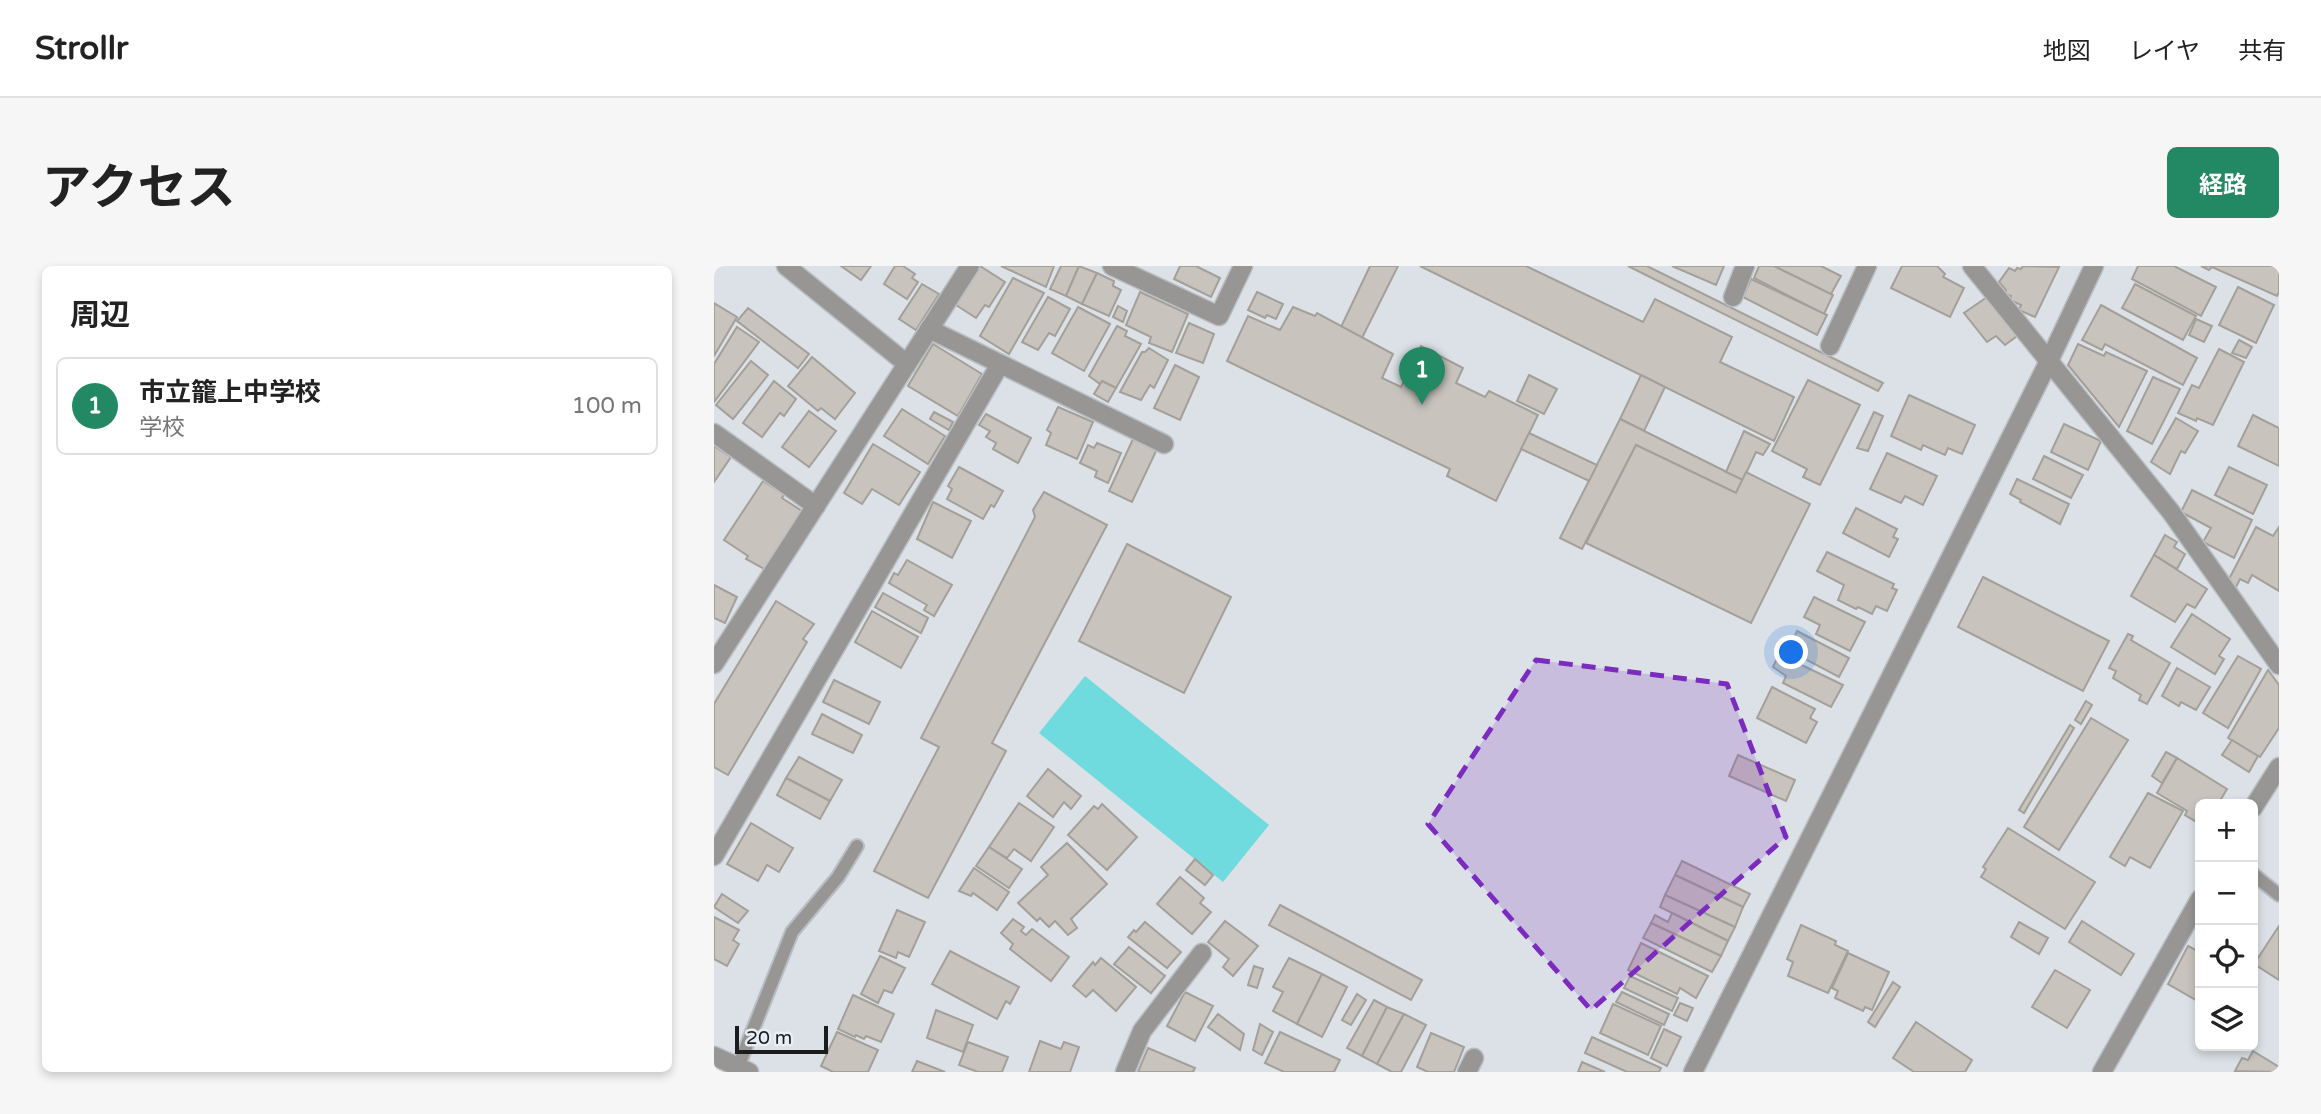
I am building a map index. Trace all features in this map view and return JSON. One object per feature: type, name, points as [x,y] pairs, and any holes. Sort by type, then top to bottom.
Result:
[{"type":"street","points":[[786,266],[907,364]]},
{"type":"street","points":[[714,664],[970,266]]},
{"type":"street","points":[[1112,266],[1219,316],[1243,266]]},
{"type":"street","points":[[1733,298],[1745,266]]},
{"type":"street","points":[[1830,346],[1867,266]]},
{"type":"street","points":[[1972,266],[2171,512],[2279,665]]},
{"type":"street","points":[[1693,1072],[2094,266]]},
{"type":"street","points":[[929,329],[999,366],[1164,444]]},
{"type":"street","points":[[714,856],[999,366]]},
{"type":"street","points":[[714,433],[816,506]]},
{"type":"street","points":[[2258,800],[2279,767]]},
{"type":"street","points":[[2102,1072],[2195,908]]},
{"type":"street","points":[[1125,1072],[1142,1031],[1202,953]]},
{"type":"street","points":[[714,1056],[744,1070]]},
{"type":"lane","points":[[744,1070],[792,932],[838,877],[857,846]]},
{"type":"lane","points":[[2258,878],[2279,895]]},
{"type":"highlighted area","points":[[1536,660],[1727,684],[1786,837],[1591,1010],[1428,824]]},
{"type":"water","points":[[1085,676],[1269,825],[1223,882],[1039,733]]},
{"type":"building","points":[[841,266],[871,266],[861,280]]},
{"type":"building","points":[[895,266],[903,266],[915,274],[912,278],[918,282],[907,299],[884,284]]},
{"type":"building","points":[[980,266],[1005,282],[989,307],[985,305],[976,318],[956,305]]},
{"type":"building","points":[[1001,266],[1054,266],[1046,287]]},
{"type":"building","points":[[1061,266],[1079,266],[1066,296],[1050,289]]},
{"type":"building","points":[[1079,266],[1097,273],[1082,304],[1066,296]]},
{"type":"building","points":[[1180,266],[1196,266],[1220,278],[1211,297],[1174,279]]},
{"type":"building","points":[[1370,266],[1398,266],[1362,338],[1341,327]]},
{"type":"building","points":[[1420,266],[1526,266],[1643,322],[1655,299],[1732,337],[1720,362],[1794,397],[1774,441]]},
{"type":"building","points":[[1628,266],[1647,266],[1883,383],[1878,391]]},
{"type":"building","points":[[1672,266],[1724,266],[1716,285]]},
{"type":"building","points":[[1759,266],[1774,266],[1833,295],[1824,314],[1754,278]]},
{"type":"building","points":[[1774,266],[1821,266],[1841,276],[1831,294]]},
{"type":"building","points":[[1902,266],[1937,266],[1945,274],[1943,277],[1964,288],[1950,317],[1891,288]]},
{"type":"building","points":[[2023,266],[2059,267],[2035,317],[2019,310],[2021,305],[2010,300],[2011,296],[2005,294],[2006,290],[1999,282],[2009,268],[2015,271]]},
{"type":"building","points":[[2138,266],[2174,266],[2216,287],[2201,316],[2132,279]]},
{"type":"building","points":[[2201,266],[2279,266],[2279,292],[2277,296],[2212,267],[2209,270]]},
{"type":"building","points":[[1097,273],[1114,281],[1113,286],[1121,290],[1109,316],[1082,304]]},
{"type":"building","points":[[1013,278],[1044,293],[1009,354],[980,336]]},
{"type":"building","points":[[1751,279],[1827,315],[1817,335],[1743,297]]},
{"type":"building","points":[[922,284],[939,294],[916,330],[899,319]]},
{"type":"building","points":[[2135,284],[2196,316],[2183,340],[2122,308]]},
{"type":"building","points":[[2238,287],[2274,305],[2256,343],[2219,325]]},
{"type":"building","points":[[1140,292],[1188,314],[1172,352],[1149,343],[1151,337],[1126,325]]},
{"type":"building","points":[[1257,292],[1283,304],[1276,319],[1267,315],[1265,318],[1248,310]]},
{"type":"building","points":[[1048,297],[1070,309],[1055,336],[1049,333],[1038,350],[1022,342]]},
{"type":"building","points":[[1987,297],[2017,336],[2005,345],[1996,336],[1987,342],[1964,313]]},
{"type":"building","points":[[714,303],[737,317],[714,356]]},
{"type":"building","points":[[2101,305],[2197,358],[2183,385],[2105,344],[2102,350],[2082,340]]},
{"type":"building","points":[[1118,306],[1127,311],[1123,322],[1113,317]]},
{"type":"building","points":[[1078,307],[1110,324],[1084,371],[1052,353]]},
{"type":"building","points":[[1293,307],[1315,316],[1317,313],[1393,354],[1382,378],[1401,387],[1421,346],[1463,368],[1456,383],[1485,397],[1489,391],[1538,415],[1496,501],[1447,476],[1450,469],[1227,361],[1248,316],[1280,330]]},
{"type":"building","points":[[748,308],[809,354],[798,368],[737,321]]},
{"type":"building","points":[[2196,319],[2212,326],[2204,342],[2189,335]]},
{"type":"building","points":[[1189,323],[1214,334],[1203,363],[1176,353]]},
{"type":"building","points":[[1117,326],[1127,331],[1125,336],[1141,344],[1116,388],[1102,381],[1100,384],[1089,376]]},
{"type":"building","points":[[737,327],[759,342],[714,402],[714,364]]},
{"type":"building","points":[[2239,340],[2252,347],[2246,358],[2232,353]]},
{"type":"building","points":[[933,344],[982,374],[958,416],[908,386]]},
{"type":"building","points":[[2078,344],[2104,356],[2106,352],[2147,371],[2119,427],[2068,365]]},
{"type":"building","points":[[1149,348],[1168,360],[1154,388],[1150,385],[1141,400],[1120,392],[1142,352]]},
{"type":"building","points":[[2219,349],[2244,362],[2213,425],[2178,413],[2192,385],[2199,388]]},
{"type":"building","points":[[812,357],[855,393],[835,419],[821,408],[818,411],[788,386]]},
{"type":"building","points":[[751,361],[768,375],[733,419],[716,405]]},
{"type":"building","points":[[1175,365],[1199,377],[1180,420],[1154,408]]},
{"type":"building","points":[[1529,375],[1557,389],[1544,414],[1517,401]]},
{"type":"building","points":[[1641,375],[1665,387],[1644,431],[1620,419]]},
{"type":"building","points":[[2153,377],[2180,389],[2152,444],[2127,431]]},
{"type":"building","points":[[1808,380],[1860,405],[1820,485],[1803,477],[1807,469],[1772,451]]},
{"type":"building","points":[[774,381],[796,399],[784,416],[780,413],[762,437],[743,423]]},
{"type":"building","points":[[1102,381],[1116,388],[1108,402],[1094,394]]},
{"type":"building","points":[[1909,395],[1975,425],[1962,454],[1948,448],[1945,455],[1923,445],[1921,450],[1891,436]]},
{"type":"building","points":[[1058,407],[1093,422],[1077,459],[1046,445],[1051,433],[1047,430]]},
{"type":"building","points":[[902,409],[945,436],[928,464],[884,436]]},
{"type":"building","points":[[809,411],[836,431],[809,467],[782,447]]},
{"type":"building","points":[[934,412],[953,422],[949,430],[930,419]]},
{"type":"building","points":[[1874,412],[1883,416],[1868,451],[1857,448]]},
{"type":"building","points":[[986,414],[1031,438],[1018,463],[993,449],[996,443],[986,437],[990,431],[979,425]]},
{"type":"building","points":[[2253,415],[2279,428],[2279,466],[2238,446]]},
{"type":"building","points":[[2176,418],[2198,431],[2185,453],[2181,451],[2170,474],[2151,462]]},
{"type":"building","points":[[1620,419],[1743,480],[1736,493],[1636,445],[1582,549],[1560,538]]},
{"type":"building","points":[[2064,424],[2101,441],[2088,470],[2051,452]]},
{"type":"building","points":[[1744,431],[1770,444],[1763,455],[1756,452],[1743,480],[1726,472]]},
{"type":"building","points":[[1529,433],[1597,465],[1589,481],[1521,449]]},
{"type":"building","points":[[1133,439],[1157,449],[1132,502],[1109,491]]},
{"type":"building","points":[[1097,443],[1121,453],[1108,483],[1095,477],[1097,471],[1080,463],[1088,445],[1094,448]]},
{"type":"building","points":[[873,444],[920,472],[899,505],[872,489],[862,504],[844,493]]},
{"type":"building","points":[[1636,445],[1736,493],[1746,472],[1810,504],[1751,623],[1586,543]]},
{"type":"building","points":[[714,446],[731,457],[714,482]]},
{"type":"building","points":[[1887,453],[1937,476],[1923,505],[1905,496],[1901,503],[1870,489]]},
{"type":"building","points":[[2044,456],[2083,475],[2071,498],[2033,479]]},
{"type":"building","points":[[959,467],[1003,491],[983,519],[947,499],[952,489],[948,486]]},
{"type":"building","points":[[2229,467],[2267,485],[2253,514],[2215,495]]},
{"type":"building","points":[[2017,479],[2069,504],[2060,524],[2010,494]]},
{"type":"building","points":[[763,481],[784,494],[782,498],[802,511],[766,570],[746,559],[748,556],[724,540]]},
{"type":"building","points":[[2192,490],[2252,520],[2234,558],[2203,542],[2211,528],[2181,512]]},
{"type":"building","points":[[1044,492],[1107,525],[992,743],[1006,751],[928,898],[874,871],[939,747],[921,738],[1035,517],[1033,510]]},
{"type":"building","points":[[933,502],[971,521],[952,558],[917,539]]},
{"type":"building","points":[[1856,508],[1897,529],[1893,537],[1898,539],[1889,557],[1843,533]]},
{"type":"building","points":[[2256,527],[2273,536],[2279,527],[2279,591],[2252,575],[2248,583],[2240,579],[2236,587],[2228,581]]},
{"type":"building","points":[[2165,535],[2177,542],[2174,547],[2185,554],[2177,569],[2154,555]]},
{"type":"building","points":[[1127,544],[1231,597],[1184,693],[1079,641]]},
{"type":"building","points":[[1827,552],[1894,584],[1892,588],[1897,590],[1887,611],[1876,606],[1872,614],[1838,600],[1844,585],[1817,571]]},
{"type":"building","points":[[2154,555],[2207,589],[2195,608],[2187,604],[2175,622],[2131,596]]},
{"type":"building","points":[[907,560],[952,585],[934,616],[924,610],[927,605],[889,583],[894,573],[898,575]]},
{"type":"building","points":[[1983,577],[2109,641],[2083,691],[1958,627]]},
{"type":"building","points":[[714,585],[737,597],[725,623],[714,618]]},
{"type":"building","points":[[883,593],[928,618],[921,633],[875,607]]},
{"type":"building","points":[[1814,597],[1865,622],[1850,651],[1816,634],[1820,625],[1804,617]]},
{"type":"building","points":[[776,601],[814,624],[803,639],[807,642],[728,775],[714,767],[714,704]]},
{"type":"building","points":[[872,611],[918,637],[901,668],[855,642]]},
{"type":"building","points":[[2192,614],[2230,639],[2219,656],[2224,659],[2215,674],[2171,647]]},
{"type":"building","points":[[1797,631],[1849,658],[1839,677],[1788,650]]},
{"type":"building","points":[[2128,634],[2133,636],[2131,640],[2170,663],[2147,704],[2139,700],[2141,695],[2113,678],[2116,671],[2109,668]]},
{"type":"building","points":[[1779,654],[1843,685],[1831,707],[1783,683],[1786,676],[1773,667]]},
{"type":"building","points":[[2238,656],[2261,669],[2228,728],[2203,713]]},
{"type":"building","points":[[2177,668],[2210,687],[2196,710],[2181,702],[2179,706],[2162,696]]},
{"type":"building","points":[[2268,670],[2279,685],[2279,728],[2260,757],[2228,738]]},
{"type":"building","points":[[834,680],[880,702],[869,724],[823,702]]},
{"type":"building","points":[[1772,687],[1815,709],[1810,718],[1817,722],[1806,743],[1757,718]]},
{"type":"building","points":[[2086,701],[2092,705],[2081,724],[2075,720]]},
{"type":"building","points":[[822,714],[862,735],[853,753],[812,734]]},
{"type":"building","points":[[2091,718],[2128,740],[2059,850],[2024,827]]},
{"type":"building","points":[[2070,725],[2074,728],[2024,813],[2019,810]]},
{"type":"building","points":[[2232,740],[2258,756],[2249,772],[2222,755]]},
{"type":"building","points":[[2166,752],[2177,758],[2162,783],[2152,776]]},
{"type":"building","points":[[1738,755],[1795,780],[1786,801],[1729,776]]},
{"type":"building","points":[[799,757],[842,780],[830,801],[786,778]]},
{"type":"building","points":[[2177,758],[2227,789],[2221,799],[2195,799],[2195,821],[2185,815],[2187,811],[2157,793]]},
{"type":"building","points":[[1048,769],[1081,796],[1071,809],[1064,802],[1053,817],[1027,796]]},
{"type":"building","points":[[786,778],[830,801],[820,819],[777,795]]},
{"type":"building","points":[[2148,793],[2183,811],[2150,868],[2130,857],[2125,866],[2110,857]]},
{"type":"building","points":[[1019,803],[1054,827],[1031,861],[1014,849],[1007,858],[989,847]]},
{"type":"building","points":[[1102,804],[1137,837],[1107,870],[1068,835],[1094,806],[1098,809]]},
{"type":"building","points":[[751,823],[793,848],[779,872],[767,865],[758,881],[727,864]]},
{"type":"building","points":[[2008,828],[2095,882],[2065,929],[1981,877],[1986,869],[1983,867]]},
{"type":"building","points":[[1067,843],[1107,884],[1071,919],[1077,928],[1068,935],[1055,921],[1049,927],[1040,918],[1037,921],[1018,903],[1048,875],[1041,867]]},
{"type":"building","points":[[989,847],[1022,869],[1009,888],[976,866]]},
{"type":"building","points":[[1195,859],[1213,875],[1205,885],[1186,870]]},
{"type":"building","points":[[1682,861],[1750,894],[1743,907],[1675,875]]},
{"type":"building","points":[[974,868],[1009,892],[997,910],[973,893],[971,896],[959,891]]},
{"type":"building","points":[[1675,875],[1743,907],[1735,927],[1665,895]]},
{"type":"building","points":[[1180,877],[1204,898],[1200,903],[1211,912],[1192,934],[1157,904]]},
{"type":"building","points":[[722,894],[748,911],[738,923],[714,907]]},
{"type":"building","points":[[1665,895],[1735,927],[1728,941],[1660,907]]},
{"type":"building","points":[[1280,905],[1422,980],[1411,1000],[1269,925]]},
{"type":"building","points":[[897,910],[925,922],[909,957],[898,952],[896,958],[879,951]]},
{"type":"building","points":[[1672,913],[1728,941],[1721,956],[1651,923],[1655,915],[1668,922]]},
{"type":"building","points":[[714,917],[739,930],[733,940],[739,944],[727,966],[714,959]]},
{"type":"building","points":[[1013,919],[1024,927],[1021,931],[1026,935],[1032,929],[1069,957],[1051,981],[1010,949],[1013,944],[1001,933]]},
{"type":"building","points":[[1225,921],[1258,946],[1233,976],[1223,967],[1229,959],[1208,942]]},
{"type":"building","points":[[2082,921],[2134,954],[2121,975],[2069,942]]},
{"type":"building","points":[[1145,922],[1181,952],[1167,968],[1128,937]]},
{"type":"building","points":[[2019,922],[2048,938],[2039,954],[2011,937]]},
{"type":"building","points":[[1651,923],[1721,956],[1712,972],[1643,938]]},
{"type":"building","points":[[1801,925],[1836,941],[1835,945],[1848,951],[1828,993],[1788,976],[1793,962],[1787,959]]},
{"type":"building","points":[[2279,926],[2279,980],[2258,967],[2258,958]]},
{"type":"building","points":[[1641,943],[1708,976],[1696,998],[1680,988],[1677,994],[1628,970]]},
{"type":"building","points":[[2188,946],[2195,950],[2195,999],[2168,984]]},
{"type":"building","points":[[1129,947],[1165,976],[1151,993],[1114,964]]},
{"type":"building","points":[[950,951],[1019,987],[1010,1004],[1006,1001],[997,1019],[932,984]]},
{"type":"building","points":[[1848,953],[1889,972],[1872,1010],[1865,1007],[1863,1011],[1835,998],[1838,991],[1832,988]]},
{"type":"building","points":[[880,956],[905,968],[892,993],[884,990],[878,1003],[861,994]]},
{"type":"building","points":[[1101,958],[1136,987],[1116,1011],[1093,990],[1086,997],[1073,986],[1093,962],[1095,965]]},
{"type":"building","points":[[1289,958],[1322,974],[1297,1024],[1273,1011],[1283,992],[1273,987]]},
{"type":"building","points":[[1254,966],[1263,969],[1257,988],[1248,985]]},
{"type":"building","points":[[2055,970],[2090,990],[2067,1028],[2032,1007]]},
{"type":"building","points":[[1322,974],[1347,987],[1322,1037],[1297,1024]]},
{"type":"building","points":[[1630,976],[1678,998],[1672,1011],[1624,988]]},
{"type":"building","points":[[1893,982],[1900,987],[1875,1027],[1868,1022]]},
{"type":"building","points":[[1185,992],[1213,1006],[1195,1041],[1167,1026]]},
{"type":"building","points":[[1622,992],[1669,1014],[1664,1025],[1616,1002]]},
{"type":"building","points":[[1357,994],[1366,1000],[1351,1025],[1342,1020]]},
{"type":"building","points":[[853,995],[894,1014],[881,1042],[866,1036],[864,1039],[856,1035],[855,1037],[838,1029]]},
{"type":"building","points":[[1374,1000],[1387,1007],[1362,1056],[1347,1048]]},
{"type":"building","points":[[1680,1003],[1693,1008],[1687,1021],[1674,1015]]},
{"type":"building","points":[[1613,1004],[1661,1026],[1648,1055],[1600,1033]]},
{"type":"building","points":[[1387,1007],[1404,1014],[1377,1064],[1362,1056]]},
{"type":"building","points":[[936,1010],[973,1025],[963,1052],[927,1038]]},
{"type":"building","points":[[1218,1014],[1244,1034],[1240,1050],[1208,1027]]},
{"type":"building","points":[[1404,1014],[1426,1025],[1401,1072],[1392,1072],[1377,1064]]},
{"type":"building","points":[[1916,1022],[1972,1060],[1965,1072],[1914,1072],[1893,1058]]},
{"type":"building","points":[[1260,1024],[1273,1032],[1262,1055],[1253,1050]]},
{"type":"building","points":[[1664,1029],[1681,1037],[1667,1066],[1651,1058]]},
{"type":"building","points":[[837,1032],[878,1050],[868,1072],[833,1072],[821,1066]]},
{"type":"building","points":[[1280,1032],[1340,1060],[1334,1072],[1284,1072],[1265,1063]]},
{"type":"building","points":[[1431,1033],[1464,1047],[1454,1072],[1428,1072],[1417,1067]]},
{"type":"building","points":[[1592,1037],[1661,1068],[1659,1072],[1627,1072],[1585,1053]]},
{"type":"building","points":[[1040,1041],[1061,1049],[1064,1042],[1079,1047],[1070,1072],[1029,1072]]},
{"type":"building","points":[[968,1042],[1008,1057],[1002,1072],[978,1072],[959,1065]]},
{"type":"building","points":[[1148,1048],[1195,1068],[1193,1072],[1138,1072]]},
{"type":"building","points":[[2253,1051],[2279,1067],[2279,1072],[2235,1071],[2242,1058],[2248,1060]]},
{"type":"building","points":[[917,1061],[945,1072],[912,1072]]},
{"type":"building","points":[[1582,1062],[1605,1072],[1578,1072]]},
{"type":"place","name":"市立籠上中学校","points":[[1422,405]]}]
